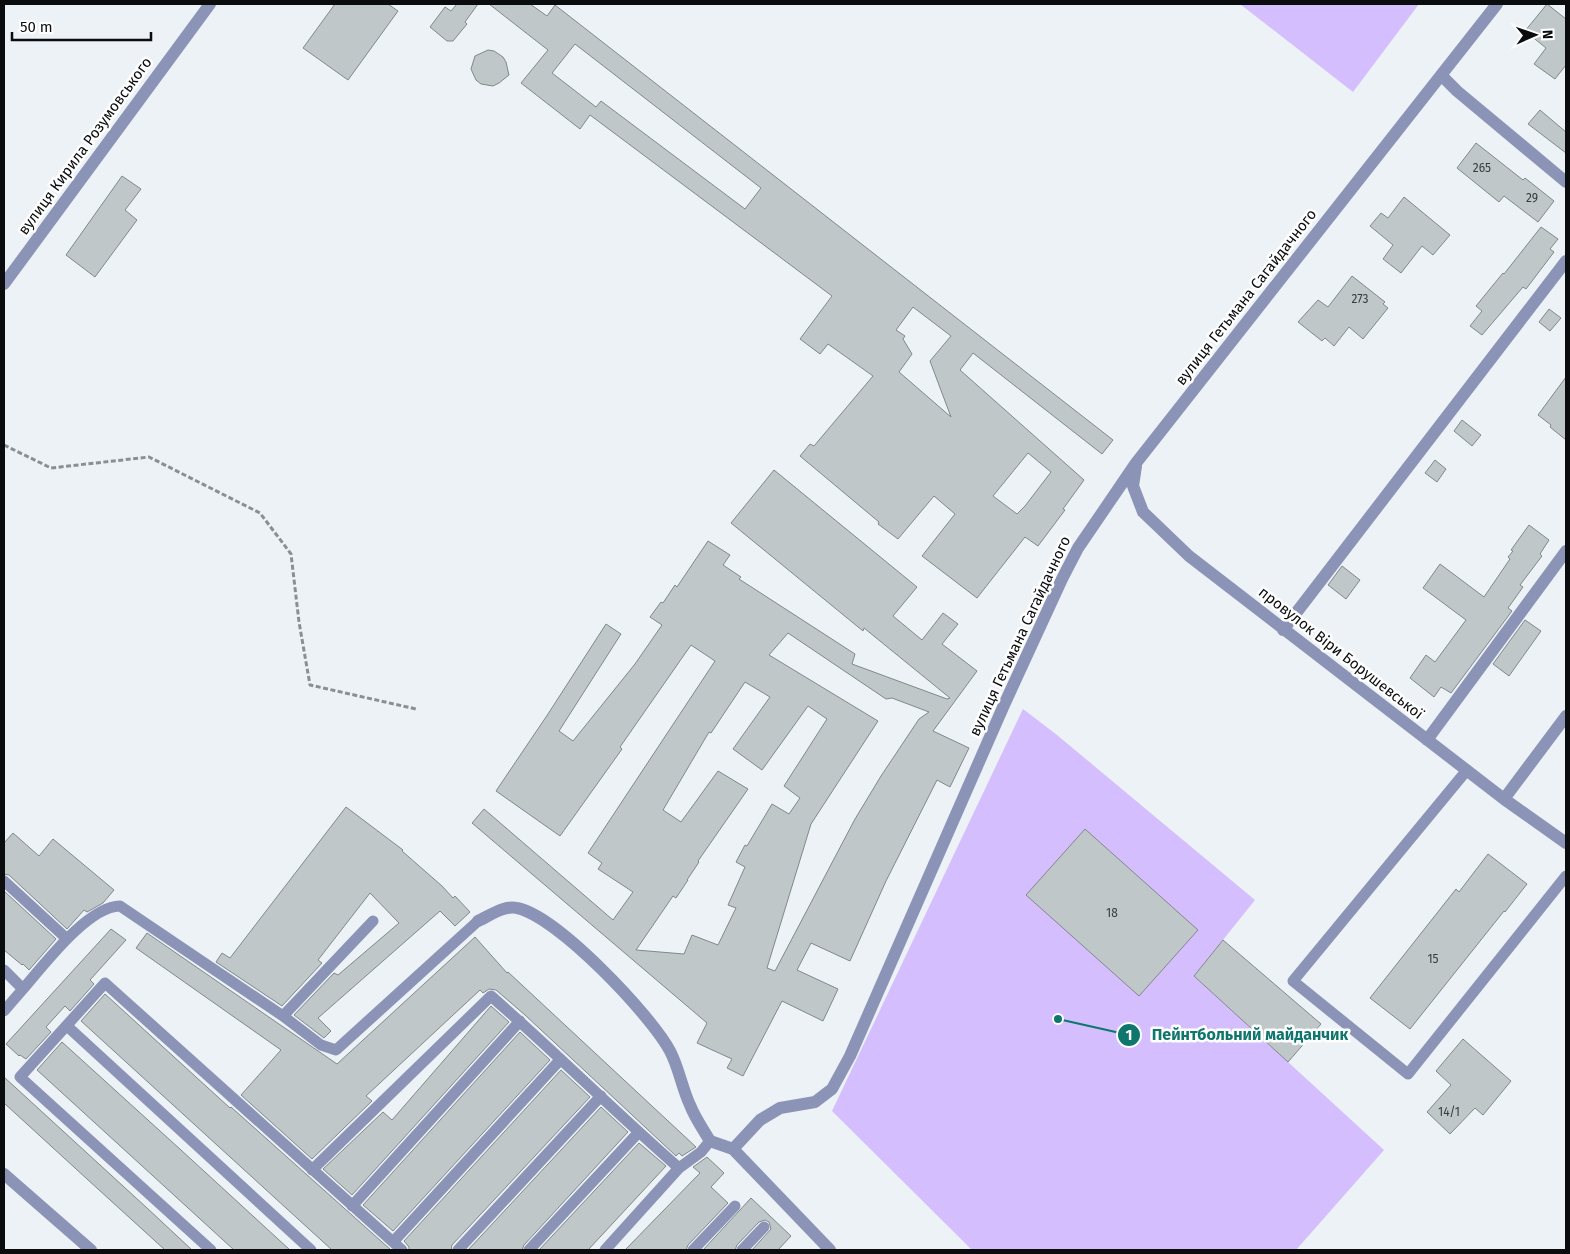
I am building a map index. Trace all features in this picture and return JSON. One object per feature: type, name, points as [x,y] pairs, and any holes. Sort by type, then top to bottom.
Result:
[{"type":"street","name":"вулиця Кирила Розумовського","points":[[4,284],[210,4]]},
{"type":"street","name":"вулиця Гетьмана Сагайдачного","points":[[733,1149],[760,1120],[780,1108],[815,1102],[832,1089],[850,1056],[1004,705],[1062,579],[1095,522],[1136,463],[1497,4]]},
{"type":"street","points":[[1441,75],[1457,91],[1566,182]]},
{"type":"street","points":[[1283,630],[1566,261]]},
{"type":"street","name":"провулок Віри Борушевської","points":[[1136,463],[1133,486],[1143,512],[1189,556],[1504,799],[1566,843]]},
{"type":"street","points":[[1427,740],[1566,551]]},
{"type":"street","points":[[1504,799],[1566,716]]},
{"type":"street","points":[[478,921],[504,909],[515,907],[528,911],[550,923],[594,962],[655,1026],[671,1052],[690,1106],[710,1142],[733,1149],[830,1250]]},
{"type":"street","points":[[4,1174],[90,1250]]},
{"type":"lane","points":[[1467,770],[1292,982],[1408,1074],[1566,876]]},
{"type":"lane","points":[[4,881],[66,938]]},
{"type":"lane","points":[[4,1011],[66,938],[108,908],[120,906],[283,1016],[321,1045],[336,1050],[478,921]]},
{"type":"lane","points":[[283,1016],[373,920]]},
{"type":"lane","points":[[4,970],[23,989]]},
{"type":"lane","points":[[212,1250],[20,1077],[105,983],[402,1250]]},
{"type":"lane","points":[[312,1170],[491,996],[601,1096],[638,1133],[679,1168]]},
{"type":"lane","points":[[352,1206],[520,1021]]},
{"type":"lane","points":[[67,1026],[311,1250]]},
{"type":"lane","points":[[393,1242],[560,1060]]},
{"type":"lane","points":[[458,1250],[601,1096]]},
{"type":"lane","points":[[529,1250],[638,1133]]},
{"type":"lane","points":[[605,1250],[679,1168],[701,1152],[710,1142]]},
{"type":"lane","points":[[693,1250],[735,1206]]},
{"type":"lane","points":[[742,1250],[764,1227]]},
{"type":"path","points":[[4,445],[50,468],[149,457],[260,513],[291,554],[299,622],[310,685],[416,709]]},
{"type":"shaded area","points":[[1240,4],[1419,4],[1353,92]]},
{"type":"shaded area","points":[[1023,709],[1057,735],[1255,900],[1194,976],[1384,1150],[1296,1250],[972,1250],[832,1111]]},
{"type":"building","points":[[335,4],[388,4],[398,11],[348,80],[303,48]]},
{"type":"building","points":[[457,4],[478,4],[465,22],[467,24],[453,41],[447,41],[430,27],[445,7],[451,11]]},
{"type":"building","points":[[489,4],[530,4],[547,16],[555,5],[1113,440],[1102,454],[973,353],[960,370],[1084,480],[1063,509],[1065,510],[1038,546],[1025,537],[977,598],[922,556],[955,514],[934,496],[898,539],[800,456],[810,444],[814,446],[873,376],[828,344],[820,354],[800,339],[832,296],[590,115],[580,129],[521,83],[548,50]],"holes":[[[575,44],[761,188],[745,209],[601,101],[596,107],[552,73]],[[913,307],[951,336],[930,361],[951,417],[899,372],[912,354],[903,339],[905,336],[896,330]],[[1028,453],[1051,472],[1017,514],[993,496]]]},
{"type":"building","points":[[1547,4],[1566,19],[1566,65],[1555,79],[1534,64],[1546,48],[1525,31]]},
{"type":"building","points":[[488,50],[494,51],[503,57],[509,75],[493,86],[481,84],[476,80],[471,69],[475,56]]},
{"type":"building","points":[[1540,110],[1566,132],[1566,153],[1528,124]]},
{"type":"building","points":[[1476,143],[1523,180],[1525,178],[1554,201],[1538,222],[1504,196],[1499,202],[1457,168]]},
{"type":"building","points":[[122,176],[141,189],[125,210],[137,220],[95,277],[66,255]]},
{"type":"building","points":[[1404,197],[1450,235],[1433,255],[1422,246],[1401,273],[1383,259],[1393,245],[1370,226],[1381,213],[1388,218]]},
{"type":"building","points":[[1541,227],[1558,239],[1550,249],[1554,252],[1526,289],[1523,287],[1482,335],[1470,326],[1482,311],[1476,306]]},
{"type":"building","points":[[1352,276],[1385,302],[1383,304],[1388,308],[1363,339],[1349,327],[1334,346],[1325,338],[1322,341],[1298,322],[1318,300],[1328,307]]},
{"type":"building","points":[[1549,309],[1561,318],[1550,331],[1539,322]]},
{"type":"building","points":[[1566,377],[1566,440],[1538,415]]},
{"type":"building","points":[[1462,420],[1481,435],[1472,446],[1454,431]]},
{"type":"building","points":[[1435,460],[1446,469],[1437,482],[1425,473]]},
{"type":"building","points":[[774,470],[917,587],[893,616],[922,640],[943,613],[958,624],[942,644],[977,671],[933,731],[969,748],[950,787],[937,780],[886,881],[850,961],[811,943],[797,970],[838,989],[823,1021],[782,1001],[743,1076],[727,1068],[732,1059],[697,1043],[707,1023],[472,823],[484,809],[613,920],[633,892],[598,869],[602,863],[588,853],[715,661],[691,645],[620,747],[622,749],[560,836],[496,791],[606,624],[621,634],[559,731],[573,741],[635,664],[662,625],[650,617],[661,602],[663,603],[675,585],[677,587],[708,541],[730,555],[723,565],[741,577],[739,579],[855,654],[852,664],[947,699],[950,698],[864,628],[863,631],[731,523]],"holes":[[[788,633],[886,699],[892,698],[929,712],[919,719],[855,819],[775,971],[767,968],[811,824],[878,721],[769,655]],[[745,682],[770,697],[733,749],[762,770],[808,706],[827,719],[784,786],[800,798],[789,814],[772,804],[747,846],[745,845],[736,862],[745,867],[728,905],[736,908],[718,945],[692,935],[684,954],[636,950],[673,896],[676,898],[698,861],[748,789],[718,771],[681,822],[663,810],[709,732],[711,733]]]},
{"type":"building","points":[[1529,525],[1549,540],[1540,554],[1542,556],[1520,585],[1523,587],[1508,608],[1512,611],[1451,693],[1441,687],[1434,697],[1410,678],[1426,655],[1435,662],[1466,620],[1423,588],[1440,564],[1484,597],[1510,559],[1508,557],[1513,551],[1511,550]]},
{"type":"building","points":[[1342,566],[1360,580],[1346,599],[1328,585]]},
{"type":"building","points":[[1525,620],[1541,631],[1509,676],[1493,664]]},
{"type":"building","points":[[346,807],[403,850],[453,898],[455,896],[470,912],[455,926],[440,911],[318,1018],[331,1031],[324,1038],[294,1015],[334,973],[338,975],[399,923],[370,893],[318,960],[322,963],[282,1006],[216,962],[222,953],[230,958]]},
{"type":"building","points":[[1085,829],[1198,930],[1139,996],[1026,895]]},
{"type":"building","points":[[13,833],[39,856],[53,839],[114,890],[103,903],[87,912],[84,910],[67,929],[9,875],[4,874],[4,843]]},
{"type":"building","points":[[1488,854],[1527,884],[1410,1029],[1370,998],[1456,889],[1459,892]]},
{"type":"building","points":[[4,891],[56,939],[29,970],[4,950]]},
{"type":"building","points":[[111,929],[126,940],[90,980],[94,984],[70,1011],[65,1006],[46,1027],[51,1032],[26,1059],[19,1056],[6,1044]]},
{"type":"building","points":[[147,933],[337,1064],[475,937],[507,973],[696,1147],[682,1156],[679,1153],[676,1156],[525,1015],[496,990],[489,989],[483,993],[480,990],[366,1096],[372,1101],[312,1159],[241,1095],[281,1050],[136,948]]},
{"type":"building","points":[[1223,940],[1321,1024],[1288,1062],[1194,976]]},
{"type":"building","points":[[105,994],[230,1108],[391,1250],[332,1250],[81,1021]]},
{"type":"building","points":[[491,1006],[509,1022],[352,1195],[323,1169],[383,1112],[392,1120]]},
{"type":"building","points":[[520,1032],[550,1060],[393,1231],[363,1205]]},
{"type":"building","points":[[1463,1039],[1511,1081],[1483,1115],[1475,1108],[1450,1134],[1427,1112],[1451,1085],[1436,1071]]},
{"type":"building","points":[[62,1042],[290,1250],[234,1250],[37,1070]]},
{"type":"building","points":[[561,1070],[590,1097],[452,1245],[451,1250],[409,1250],[404,1241]]},
{"type":"building","points":[[4,1077],[192,1250],[165,1250],[4,1103]]},
{"type":"building","points":[[601,1107],[628,1132],[524,1245],[522,1250],[468,1250]]},
{"type":"building","points":[[639,1143],[666,1166],[588,1250],[539,1250]]},
{"type":"building","points":[[707,1157],[724,1173],[711,1187],[728,1203],[688,1245],[686,1250],[625,1250],[700,1173],[693,1167]]},
{"type":"building","points":[[751,1198],[791,1236],[778,1250],[752,1250],[771,1229],[769,1222],[765,1220],[759,1222],[737,1245],[735,1250],[703,1250]]},
{"type":"place","name":"Пейнтбольний майданчик","points":[[1058,1019]]}]
